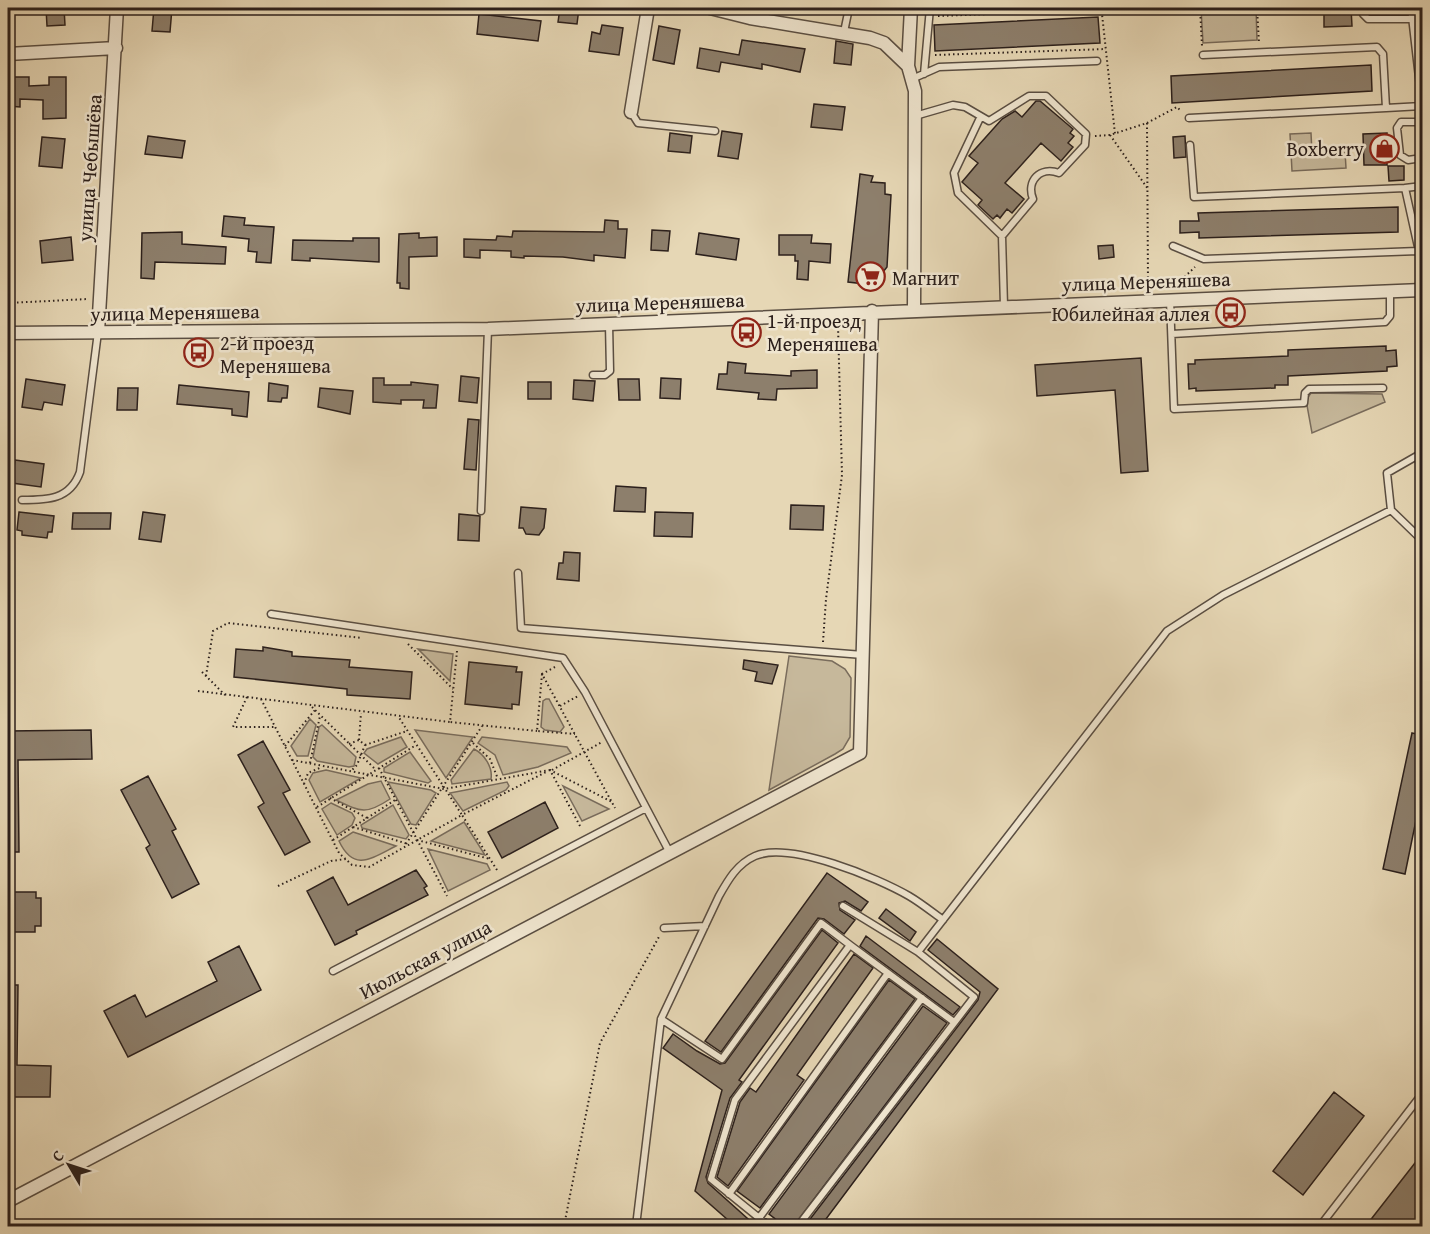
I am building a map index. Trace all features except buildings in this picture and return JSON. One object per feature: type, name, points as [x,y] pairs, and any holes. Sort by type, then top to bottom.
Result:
[{"type":"street","name":"улица Чебышёва","points":[[98,332],[117,8]]},
{"type":"street","points":[[630,112],[648,8]]},
{"type":"street","points":[[710,8],[750,18],[844,32],[884,43],[908,66]]},
{"type":"street","points":[[911,8],[908,66],[912,79],[915,116],[914,309]]},
{"type":"street","points":[[8,54],[116,48]]},
{"type":"street","name":"улица Мереняшева","points":[[8,333],[488,329],[914,309],[1390,290],[1422,291]]},
{"type":"street","points":[[863,655],[872,311]]},
{"type":"street","name":"Июльская улица","points":[[8,1201],[860,753],[863,655]]},
{"type":"lane","points":[[844,32],[849,8]]},
{"type":"lane","points":[[924,74],[930,8]]},
{"type":"lane","points":[[1363,8],[1363,14],[1368,19],[1412,19]]},
{"type":"lane","points":[[1189,118],[1422,105],[1411,8]]},
{"type":"lane","points":[[1203,55],[1377,47],[1383,54],[1386,108]]},
{"type":"lane","points":[[912,79],[939,67],[1096,61]]},
{"type":"lane","points":[[915,116],[953,105],[965,107],[988,121],[1029,96],[1046,96],[1086,134],[1085,145],[1059,173],[1045,171],[1036,175],[1031,184],[1033,199],[1002,236],[1004,306]]},
{"type":"lane","points":[[630,112],[638,123],[715,131]]},
{"type":"lane","points":[[980,118],[954,173],[958,193],[1002,236]]},
{"type":"lane","points":[[1422,122],[1401,122],[1397,128],[1400,155],[1408,160],[1422,159]]},
{"type":"lane","points":[[1190,145],[1194,197],[1422,186]]},
{"type":"lane","points":[[1405,188],[1422,265]]},
{"type":"lane","points":[[1173,246],[1204,258],[1418,251]]},
{"type":"lane","points":[[1172,334],[1385,322],[1390,316],[1390,290]]},
{"type":"lane","points":[[1170,299],[1174,409],[1304,404],[1305,393],[1309,390],[1383,388]]},
{"type":"lane","points":[[593,375],[605,375],[610,371],[609,323]]},
{"type":"lane","points":[[481,511],[488,329]]},
{"type":"lane","points":[[22,500],[50,500],[64,494],[76,482],[81,472],[98,332]]},
{"type":"lane","points":[[1422,453],[1387,473],[1391,510],[1422,540]]},
{"type":"lane","points":[[918,952],[1167,631],[1223,595],[1391,510]]},
{"type":"lane","points":[[518,573],[521,628],[863,655]]},
{"type":"lane","points":[[271,614],[562,657],[567,660],[585,692],[670,853]]},
{"type":"lane","points":[[333,971],[646,808]]},
{"type":"lane","points":[[636,1227],[661,1019],[730,876],[755,856],[772,852],[827,862],[908,896],[943,920]]},
{"type":"lane","points":[[798,1227],[974,997],[918,952],[843,906]]},
{"type":"lane","points":[[661,1019],[722,1059],[821,923],[954,1022]]},
{"type":"lane","points":[[664,928],[705,926]]},
{"type":"lane","points":[[769,1227],[711,1179],[735,1100],[850,945]]},
{"type":"lane","points":[[729,1194],[888,973]]},
{"type":"lane","points":[[759,1218],[922,998]]},
{"type":"lane","points":[[1320,1227],[1422,1094]]},
{"type":"path","points":[[972,8],[972,14]]},
{"type":"path","points":[[1200,8],[1203,55]]},
{"type":"path","points":[[1257,8],[1260,52]]},
{"type":"path","points":[[932,16],[1089,9],[1102,14],[1140,12]]},
{"type":"path","points":[[1102,14],[1115,134]]},
{"type":"path","points":[[933,55],[1106,49]]},
{"type":"path","points":[[1095,136],[1115,134],[1147,123],[1177,107],[1189,118]]},
{"type":"path","points":[[1147,123],[1148,284]]},
{"type":"path","points":[[1110,135],[1148,189]]},
{"type":"path","points":[[1178,283],[1204,258]]},
{"type":"path","points":[[8,303],[100,298]]},
{"type":"path","points":[[823,652],[826,599],[842,475],[838,313]]},
{"type":"path","points":[[206,676],[213,632],[228,623],[363,639]]},
{"type":"path","points":[[418,645],[408,644],[453,689]]},
{"type":"path","points":[[447,648],[457,649],[450,722]]},
{"type":"path","points":[[542,674],[567,660]]},
{"type":"path","points":[[202,672],[225,695]]},
{"type":"path","points":[[542,674],[615,808]]},
{"type":"path","points":[[537,731],[542,674]]},
{"type":"path","points":[[198,691],[482,726],[575,734]]},
{"type":"path","points":[[560,706],[585,692]]},
{"type":"path","points":[[247,698],[233,727],[276,727]]},
{"type":"path","points":[[261,699],[339,853],[352,864],[369,867],[462,815],[585,753],[609,738]]},
{"type":"path","points":[[310,705],[383,777],[447,896]]},
{"type":"path","points":[[285,746],[315,710]]},
{"type":"path","points":[[361,711],[359,740],[364,745]]},
{"type":"path","points":[[309,763],[320,715]]},
{"type":"path","points":[[398,716],[497,870]]},
{"type":"path","points":[[408,844],[482,726]]},
{"type":"path","points":[[364,745],[407,731]]},
{"type":"path","points":[[349,744],[359,740]]},
{"type":"path","points":[[472,743],[490,759],[498,779]]},
{"type":"path","points":[[349,771],[357,765],[364,745]]},
{"type":"path","points":[[316,807],[416,745]]},
{"type":"path","points":[[292,760],[444,789],[550,770],[612,802]]},
{"type":"path","points":[[304,784],[308,773],[325,766]]},
{"type":"path","points":[[550,770],[580,826]]},
{"type":"path","points":[[330,798],[368,818]]},
{"type":"path","points":[[333,840],[395,800]]},
{"type":"path","points":[[353,827],[408,844]]},
{"type":"path","points":[[417,840],[490,859]]},
{"type":"path","points":[[278,886],[331,861],[346,860]]},
{"type":"path","points":[[564,1227],[600,1044],[664,928]]},
{"type":"shaded area","points":[[1201,8],[1256,8],[1257,40],[1203,43]]},
{"type":"shaded area","points":[[1311,133],[1312,153],[1345,151],[1346,168],[1292,171],[1290,134]]},
{"type":"shaded area","points":[[1311,393],[1382,394],[1385,402],[1312,433],[1306,400]]},
{"type":"shaded area","points":[[418,649],[453,654],[450,681]]},
{"type":"shaded area","points":[[789,656],[832,661],[845,669],[851,678],[850,737],[843,749],[769,790]]},
{"type":"shaded area","points":[[549,699],[564,727],[560,732],[545,730],[541,727],[543,701]]},
{"type":"shaded area","points":[[310,719],[316,725],[308,756],[297,756],[291,746]]},
{"type":"shaded area","points":[[322,725],[356,757],[354,766],[317,761],[313,757],[319,727]]},
{"type":"shaded area","points":[[415,730],[473,737],[446,778]]},
{"type":"shaded area","points":[[401,737],[407,747],[378,764],[364,753],[367,749]]},
{"type":"shaded area","points":[[482,737],[567,747],[571,753],[538,767],[503,775],[495,755],[478,743]]},
{"type":"shaded area","points":[[474,749],[487,761],[491,770],[491,779],[452,784],[451,780]]},
{"type":"shaded area","points":[[410,752],[431,781],[428,783],[384,772],[384,768]]},
{"type":"shaded area","points":[[326,770],[361,778],[320,802],[309,780],[313,773]]},
{"type":"shaded area","points":[[381,781],[390,799],[375,808],[358,809],[336,800],[368,784]]},
{"type":"shaded area","points":[[388,782],[431,790],[436,793],[416,825],[411,824]]},
{"type":"shaded area","points":[[507,782],[509,786],[506,790],[463,811],[450,793]]},
{"type":"shaded area","points":[[563,786],[609,809],[582,821]]},
{"type":"shaded area","points":[[331,803],[352,813],[355,818],[352,825],[337,835],[322,809]]},
{"type":"shaded area","points":[[393,805],[409,835],[406,839],[362,828],[361,825]]},
{"type":"shaded area","points":[[464,822],[485,855],[431,841]]},
{"type":"shaded area","points":[[353,832],[396,846],[371,858],[357,860],[345,851],[339,841]]},
{"type":"shaded area","points":[[428,849],[487,864],[490,870],[448,891]]},
{"type":"place","name":"Boxberry","points":[[1385,148]]},
{"type":"place","name":"Магнит","points":[[871,277]]},
{"type":"place","name":"Юбилейная аллея","points":[[1231,313]]},
{"type":"place","name":"1-й проезд Мереняшева","points":[[746,332]]},
{"type":"place","name":"2-й проезд Мереняшева","points":[[199,353]]}]
